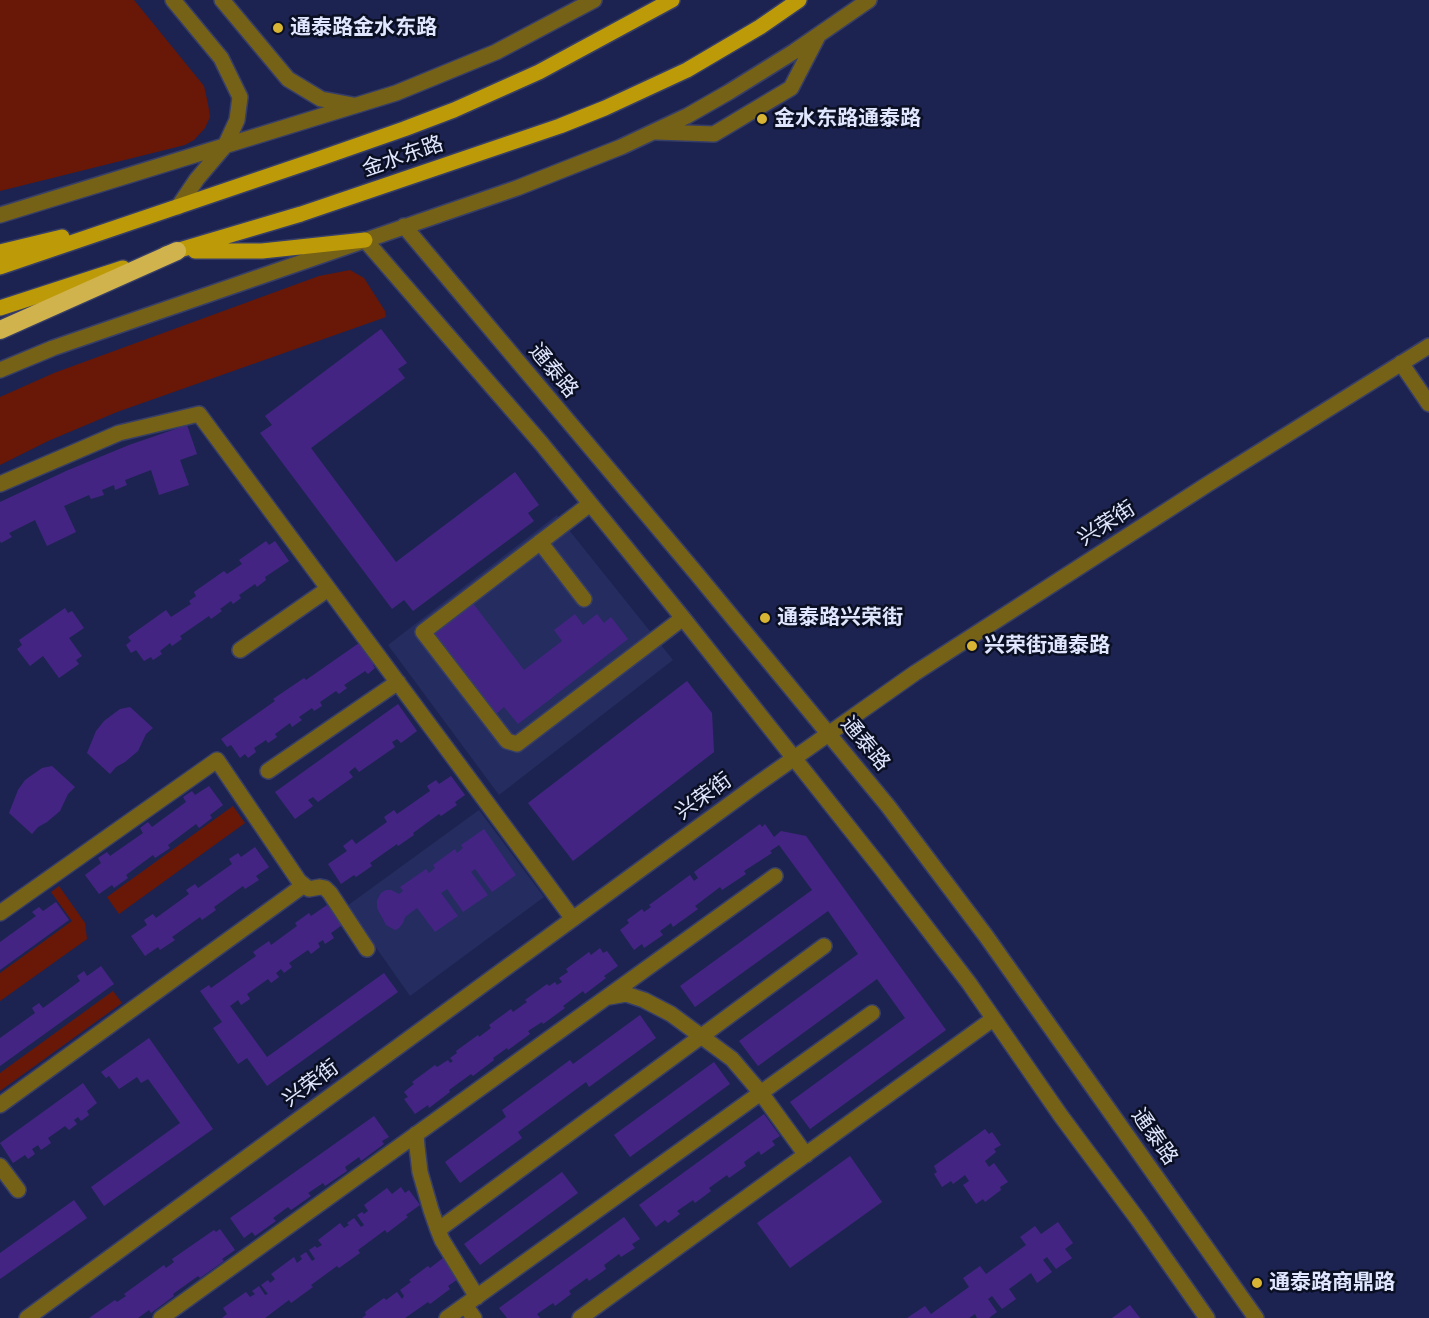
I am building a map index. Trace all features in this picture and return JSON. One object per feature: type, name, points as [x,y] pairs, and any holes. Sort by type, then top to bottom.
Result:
[{"type":"highway","points":[[0,330],[177,251]]},
{"type":"main road","name":"金水东路","points":[[0,267],[404,129],[471,103],[539,72],[672,0]]},
{"type":"main road","name":"金水东路","points":[[0,308],[301,214],[560,126],[687,70],[760,27],[799,0]]},
{"type":"main road","points":[[0,252],[178,207]]},
{"type":"main road","points":[[177,251],[262,250],[365,240]]},
{"type":"street","points":[[173,0],[221,58],[240,97],[237,120],[225,146],[197,179],[178,207]]},
{"type":"street","points":[[222,0],[288,79],[321,99],[356,105]]},
{"type":"street","points":[[0,215],[396,93],[496,52],[594,0]]},
{"type":"street","points":[[0,370],[64,344],[517,188],[621,147],[687,116],[729,92],[869,0]]},
{"type":"street","points":[[653,132],[714,134],[724,129],[791,88],[819,35]]},
{"type":"street","name":"通泰路","points":[[404,226],[696,573],[888,806],[986,936],[1256,1318]]},
{"type":"street","points":[[365,240],[541,443],[881,868],[969,983],[1061,1116],[1207,1318]]},
{"type":"street","name":"兴荣街","points":[[32,1316],[794,758],[915,673],[1198,490],[1429,346]]},
{"type":"street","points":[[1401,363],[1429,404]]},
{"type":"street","points":[[0,484],[120,433],[199,414],[573,919]]},
{"type":"street","points":[[590,504],[423,632],[507,741],[517,744],[683,618]]},
{"type":"street","points":[[540,542],[584,599]]},
{"type":"street","points":[[240,650],[328,589]]},
{"type":"street","points":[[268,771],[398,682]]},
{"type":"street","points":[[0,913],[217,760],[299,881],[309,889],[325,888],[367,949]]},
{"type":"street","points":[[161,1318],[775,876]]},
{"type":"street","points":[[0,1105],[304,885]]},
{"type":"street","points":[[438,1230],[824,946]]},
{"type":"street","points":[[606,997],[626,994],[644,1000],[671,1014],[732,1059],[761,1093],[806,1155]]},
{"type":"street","points":[[447,1318],[873,1013]]},
{"type":"street","points":[[580,1318],[993,1019]]},
{"type":"street","points":[[416,1134],[420,1172],[431,1210],[442,1240],[471,1301],[474,1318]]},
{"type":"street","points":[[0,1166],[18,1190]]},
{"type":"shaded area","points":[[0,0],[134,0],[204,86],[210,117],[205,128],[194,140],[185,145],[0,191]]},
{"type":"shaded area","points":[[350,270],[364,278],[385,311],[386,317],[117,412],[48,441],[0,465],[0,397],[54,373],[319,276]]},
{"type":"shaded area","points":[[557,515],[673,660],[499,795],[388,645]]},
{"type":"shaded area","points":[[233,806],[245,823],[119,914],[107,897]]},
{"type":"shaded area","points":[[479,810],[544,897],[410,996],[347,906]]},
{"type":"shaded area","points":[[59,886],[85,923],[87,939],[0,1001],[0,973],[72,921],[51,892]]},
{"type":"shaded area","points":[[113,991],[122,1003],[0,1091],[0,1073]]},
{"type":"building","points":[[381,329],[407,363],[398,369],[405,378],[311,448],[396,562],[515,472],[539,505],[528,513],[534,521],[413,611],[404,600],[392,609],[260,433],[272,425],[265,416]]},
{"type":"building","points":[[187,425],[197,454],[180,460],[189,485],[159,495],[151,470],[125,480],[127,485],[115,490],[114,485],[102,490],[104,495],[91,499],[89,495],[64,506],[76,532],[47,546],[35,520],[9,533],[12,537],[1,543],[0,502],[129,445]]},
{"type":"building","points":[[266,541],[269,545],[275,541],[289,561],[265,577],[266,580],[257,587],[255,584],[239,595],[241,598],[233,604],[231,601],[211,619],[209,616],[180,636],[182,639],[172,646],[170,643],[160,651],[162,654],[153,660],[151,657],[144,661],[136,650],[131,653],[126,645],[131,641],[128,637],[166,610],[171,617],[191,604],[189,601],[196,596],[194,592],[224,571],[227,574],[242,564],[239,560]]},
{"type":"building","points":[[472,602],[524,670],[562,641],[554,630],[575,614],[583,625],[597,614],[604,623],[611,617],[628,639],[518,724],[504,707],[495,715],[431,633]]},
{"type":"building","points":[[65,608],[68,613],[72,611],[84,628],[69,638],[82,656],[76,660],[79,664],[59,678],[43,656],[30,666],[17,649],[22,645],[19,640]]},
{"type":"building","points":[[359,643],[375,668],[368,674],[365,671],[344,685],[347,688],[339,694],[336,691],[320,702],[322,706],[314,711],[312,708],[299,717],[302,720],[292,727],[290,723],[275,734],[277,737],[268,743],[266,740],[254,748],[256,752],[248,758],[245,754],[240,758],[231,745],[227,747],[221,739],[275,701],[273,699],[304,678],[306,680]]},
{"type":"building","points":[[687,681],[712,713],[714,752],[573,861],[528,803]]},
{"type":"building","points":[[398,704],[417,731],[401,743],[397,739],[392,742],[395,747],[359,772],[355,767],[349,772],[353,777],[318,802],[313,797],[308,800],[313,806],[295,819],[275,792]]},
{"type":"building","points":[[130,707],[153,728],[146,734],[138,751],[110,774],[87,753],[96,731],[104,721],[120,709]]},
{"type":"building","points":[[52,766],[75,787],[68,794],[60,811],[32,834],[9,813],[18,790],[25,780],[42,768]]},
{"type":"building","points":[[451,776],[465,795],[455,802],[457,805],[441,816],[439,814],[413,833],[414,835],[370,863],[372,866],[341,884],[328,864],[347,851],[343,846],[352,839],[356,844],[387,822],[384,817],[394,810],[397,814],[430,791],[427,786],[436,780],[439,784]]},
{"type":"building","points":[[209,786],[223,805],[210,815],[212,818],[199,828],[196,824],[168,845],[170,848],[155,858],[153,855],[126,875],[128,878],[114,888],[112,885],[99,894],[85,875],[101,863],[98,858],[107,852],[110,856],[143,833],[140,828],[148,822],[152,827],[186,802],[183,797],[192,791],[195,795]]},
{"type":"building","points":[[760,824],[762,827],[765,824],[774,837],[781,831],[806,836],[946,1030],[810,1129],[790,1102],[905,1018],[877,979],[758,1066],[739,1041],[858,954],[828,911],[695,1007],[680,986],[812,890],[779,845],[770,851],[772,853],[744,871],[746,874],[722,890],[720,887],[695,906],[698,909],[673,927],[671,923],[660,931],[663,935],[644,948],[642,944],[634,950],[620,930],[629,923],[627,920],[642,909],[644,912],[651,907],[649,905],[690,875],[694,881],[698,878],[694,872]]},
{"type":"building","points":[[484,829],[516,875],[492,892],[475,869],[471,872],[488,895],[463,912],[447,889],[441,893],[458,916],[435,932],[417,908],[405,917],[399,928],[395,930],[386,925],[377,908],[377,900],[381,893],[391,890],[399,894],[403,891],[400,887],[426,869],[429,873],[435,868],[433,865],[455,849],[457,853],[463,848],[461,845]]},
{"type":"building","points":[[255,847],[269,867],[256,876],[259,880],[245,889],[243,886],[214,907],[216,910],[202,920],[200,917],[172,937],[175,940],[160,950],[158,947],[145,956],[131,936],[147,925],[144,920],[153,914],[156,918],[189,894],[186,890],[195,884],[198,888],[232,864],[229,859],[238,853],[241,857]]},
{"type":"building","points":[[56,902],[69,920],[0,970],[0,942],[36,916],[32,912],[39,907],[43,911]]},
{"type":"building","points":[[327,905],[342,925],[331,933],[334,938],[325,944],[323,940],[318,943],[320,947],[311,954],[308,950],[289,963],[292,967],[284,973],[281,969],[276,973],[279,977],[271,983],[268,979],[247,994],[250,999],[241,1005],[238,1000],[230,1006],[267,1057],[384,973],[398,992],[267,1086],[247,1058],[238,1064],[213,1028],[222,1022],[200,991],[209,985],[211,988],[256,956],[253,952],[269,941],[271,945],[297,926],[295,923],[309,913],[311,916]]},
{"type":"building","points":[[600,948],[603,953],[607,951],[618,966],[604,976],[606,978],[585,994],[583,991],[543,1024],[542,1022],[528,1031],[530,1034],[493,1058],[494,1060],[473,1076],[471,1074],[449,1090],[450,1092],[429,1108],[428,1105],[415,1114],[404,1099],[408,1097],[404,1092],[414,1084],[412,1082],[435,1065],[437,1067],[448,1060],[450,1063],[453,1061],[450,1058],[457,1053],[456,1051],[491,1028],[489,1025],[511,1009],[513,1012],[547,984],[549,986],[555,982],[557,985],[562,982],[559,978],[568,972],[566,969],[589,952],[591,955]]},
{"type":"building","points":[[101,966],[114,984],[0,1066],[0,1038],[35,1013],[32,1008],[39,1003],[43,1008],[80,981],[77,976],[84,971],[87,976]]},
{"type":"building","points":[[640,1015],[656,1038],[589,1087],[586,1082],[518,1132],[522,1138],[460,1183],[445,1162],[506,1117],[502,1110],[570,1060],[573,1064]]},
{"type":"building","points":[[149,1038],[213,1129],[104,1206],[91,1187],[180,1123],[148,1079],[141,1083],[137,1077],[119,1089],[109,1076],[106,1078],[101,1072]]},
{"type":"building","points":[[714,1062],[730,1084],[630,1157],[614,1135]]},
{"type":"building","points":[[83,1083],[97,1103],[87,1111],[89,1115],[81,1121],[78,1117],[74,1120],[77,1124],[69,1130],[65,1126],[48,1138],[51,1143],[41,1150],[38,1145],[32,1149],[35,1154],[28,1159],[25,1155],[13,1163],[0,1143]]},
{"type":"building","points":[[764,1114],[780,1136],[772,1141],[775,1145],[761,1155],[759,1151],[744,1162],[746,1166],[729,1178],[727,1175],[709,1188],[711,1191],[695,1203],[693,1200],[677,1211],[680,1214],[668,1223],[665,1220],[656,1227],[639,1205]]},
{"type":"building","points":[[374,1116],[389,1137],[382,1141],[384,1144],[361,1161],[359,1157],[345,1167],[347,1171],[325,1186],[323,1183],[308,1193],[311,1196],[291,1210],[288,1207],[273,1218],[276,1221],[255,1236],[252,1232],[244,1238],[230,1218]]},
{"type":"building","points":[[985,1129],[989,1134],[992,1132],[1001,1145],[994,1149],[996,1152],[985,1161],[989,1167],[994,1163],[1008,1182],[985,1202],[983,1199],[976,1204],[963,1185],[969,1181],[965,1175],[953,1184],[951,1181],[942,1187],[934,1174],[937,1172],[934,1166]]},
{"type":"building","points":[[850,1156],[882,1202],[790,1268],[757,1223]]},
{"type":"building","points":[[562,1172],[578,1193],[480,1265],[464,1244]]},
{"type":"building","points":[[401,1187],[405,1193],[409,1190],[420,1205],[387,1233],[385,1230],[358,1250],[360,1253],[339,1268],[337,1266],[291,1303],[289,1300],[265,1318],[222,1318],[227,1314],[223,1308],[246,1292],[250,1297],[255,1294],[252,1291],[259,1286],[265,1295],[268,1294],[261,1285],[268,1280],[270,1283],[275,1279],[271,1274],[294,1257],[297,1263],[302,1259],[300,1256],[306,1252],[312,1261],[315,1259],[309,1250],[322,1245],[318,1240],[340,1223],[344,1228],[354,1218],[361,1227],[364,1225],[357,1215],[368,1211],[364,1205],[387,1188],[392,1194]]},
{"type":"building","points":[[74,1200],[87,1218],[0,1279],[0,1253]]},
{"type":"building","points":[[624,1217],[640,1239],[632,1244],[635,1248],[621,1257],[619,1254],[604,1265],[606,1269],[589,1281],[587,1278],[569,1291],[571,1294],[555,1306],[553,1303],[537,1314],[540,1318],[507,1318],[499,1308]]},
{"type":"building","points":[[1058,1222],[1073,1243],[1065,1249],[1072,1258],[1056,1269],[1047,1257],[1043,1260],[1052,1272],[1037,1283],[1031,1273],[1009,1289],[1016,1299],[1002,1309],[992,1296],[988,1299],[997,1312],[989,1318],[977,1318],[975,1314],[969,1318],[907,1318],[925,1306],[931,1314],[969,1287],[963,1278],[980,1266],[986,1274],[1026,1245],[1020,1237],[1035,1226],[1041,1234]]},
{"type":"building","points":[[220,1229],[235,1250],[222,1259],[224,1261],[200,1278],[198,1276],[151,1313],[149,1310],[138,1318],[89,1318],[115,1300],[117,1302],[126,1296],[124,1294],[164,1265],[166,1268],[174,1262],[172,1259],[214,1230],[216,1232]]},
{"type":"building","points":[[443,1258],[458,1279],[448,1286],[450,1289],[430,1304],[428,1302],[405,1318],[362,1318],[366,1315],[365,1312],[384,1298],[386,1300],[397,1292],[402,1299],[404,1296],[400,1290],[411,1282],[409,1280]]},
{"type":"building","points":[[1130,1305],[1140,1318],[1112,1318]]},
{"type":"place","name":"通泰路金水东路","points":[[278,28]]},
{"type":"place","name":"金水东路通泰路","points":[[762,119]]},
{"type":"place","name":"通泰路兴荣街","points":[[765,618]]},
{"type":"place","name":"兴荣街通泰路","points":[[972,646]]},
{"type":"place","name":"通泰路商鼎路","points":[[1257,1283]]}]
